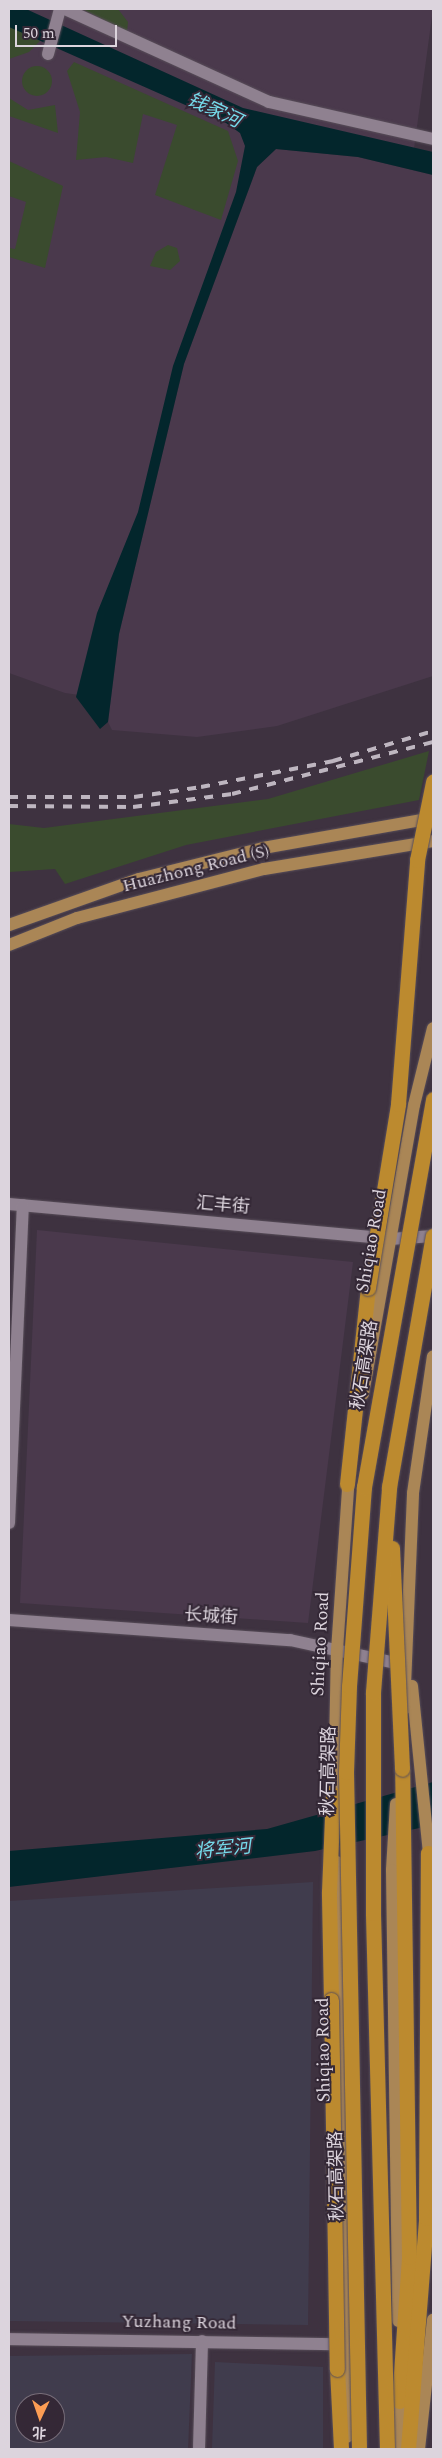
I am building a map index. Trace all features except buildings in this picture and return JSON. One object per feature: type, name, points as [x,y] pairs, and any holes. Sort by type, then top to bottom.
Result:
[{"type":"highway","points":[[347,1484],[368,1288],[398,1104],[417,860],[433,782]]},
{"type":"highway","name":"秋石高架路","points":[[359,2449],[346,1802],[349,1686],[364,1487],[433,1099]]},
{"type":"highway","points":[[387,2449],[371,1784],[389,1487],[433,1236]]},
{"type":"highway","points":[[389,1487],[402,1769],[409,2226],[399,2401]]},
{"type":"highway","points":[[333,1800],[331,2000],[341,2449]]},
{"type":"highway","points":[[408,2449],[426,2218],[431,1853]]},
{"type":"main road","name":"Huazhong Road (S)","points":[[9,925],[139,879],[263,848],[433,818]]},
{"type":"main road","name":"Huazhong Road (S)","points":[[9,945],[77,918],[264,869],[433,841]]},
{"type":"main road","name":"Shiqiao Road","points":[[333,1800],[337,1651],[347,1484],[414,1105],[433,1028]]},
{"type":"main road","points":[[399,2449],[394,1842],[397,1773],[409,1666],[413,1493],[433,1356]]},
{"type":"main road","points":[[409,1666],[424,1773],[426,1831],[431,1853]]},
{"type":"main road","name":"Shiqiao Road","points":[[333,1861],[348,2344],[347,2449]]},
{"type":"main road","points":[[419,2449],[433,2320]]},
{"type":"street","points":[[48,54],[60,9]]},
{"type":"street","points":[[65,9],[269,102],[433,139]]},
{"type":"street","name":"汇丰街","points":[[9,1204],[390,1239],[433,1236]]},
{"type":"street","points":[[9,1523],[23,1205]]},
{"type":"street","name":"长城街","points":[[9,1620],[290,1640],[409,1666]]},
{"type":"street","name":"Yuzhang Road","points":[[9,2339],[348,2344]]},
{"type":"street","points":[[199,2449],[202,2342]]},
{"type":"shaded area","points":[[9,9],[433,9],[413,156],[265,129],[177,367],[94,697],[65,693],[9,673]]},
{"type":"shaded area","points":[[82,9],[118,9],[128,22],[127,32]]},
{"type":"shaded area","points":[[9,26],[40,41],[29,52],[9,59]]},
{"type":"shaded area","points":[[74,62],[228,131],[238,161],[221,220],[155,195],[177,125],[143,114],[133,163],[106,157],[76,160],[80,112],[67,71]]},
{"type":"shaded area","points":[[37,66],[48,70],[52,81],[48,92],[37,96],[26,92],[22,81],[26,70]]},
{"type":"shaded area","points":[[9,98],[28,110],[55,105],[58,133],[9,116]]},
{"type":"shaded area","points":[[276,149],[358,157],[433,175],[433,676],[277,726],[197,737],[112,730],[108,722],[119,634],[184,364],[257,167]]},
{"type":"shaded area","points":[[9,161],[63,186],[45,268],[9,257],[9,248],[15,249],[26,202],[9,196]]},
{"type":"shaded area","points":[[168,245],[177,248],[180,261],[170,270],[150,266],[156,252]]},
{"type":"shaded area","points":[[429,751],[419,800],[186,845],[65,884],[55,869],[9,872],[9,824],[44,828],[268,799]]},
{"type":"shaded area","points":[[37,1230],[353,1262],[308,1623],[20,1603]]},
{"type":"shaded area","points":[[313,1882],[308,2325],[9,2321],[9,1901]]},
{"type":"shaded area","points":[[192,2354],[188,2449],[9,2449],[9,2356]]},
{"type":"shaded area","points":[[215,2362],[323,2367],[323,2449],[212,2449]]},
{"type":"water","name":"钱家河","points":[[9,9],[26,9],[243,108],[433,152],[433,175],[358,157],[276,149],[257,167],[184,364],[119,634],[108,722],[100,729],[76,697],[97,613],[138,512],[173,366],[236,192],[245,146],[240,133],[226,123],[9,27]]},
{"type":"water","name":"将军河","points":[[433,1782],[433,1825],[315,1851],[9,1887],[9,1851],[267,1829]]},
{"type":"railway","points":[[9,797],[134,797],[201,787],[333,761],[433,731]]},
{"type":"railway","points":[[9,806],[133,807],[232,794],[433,742]]}]
